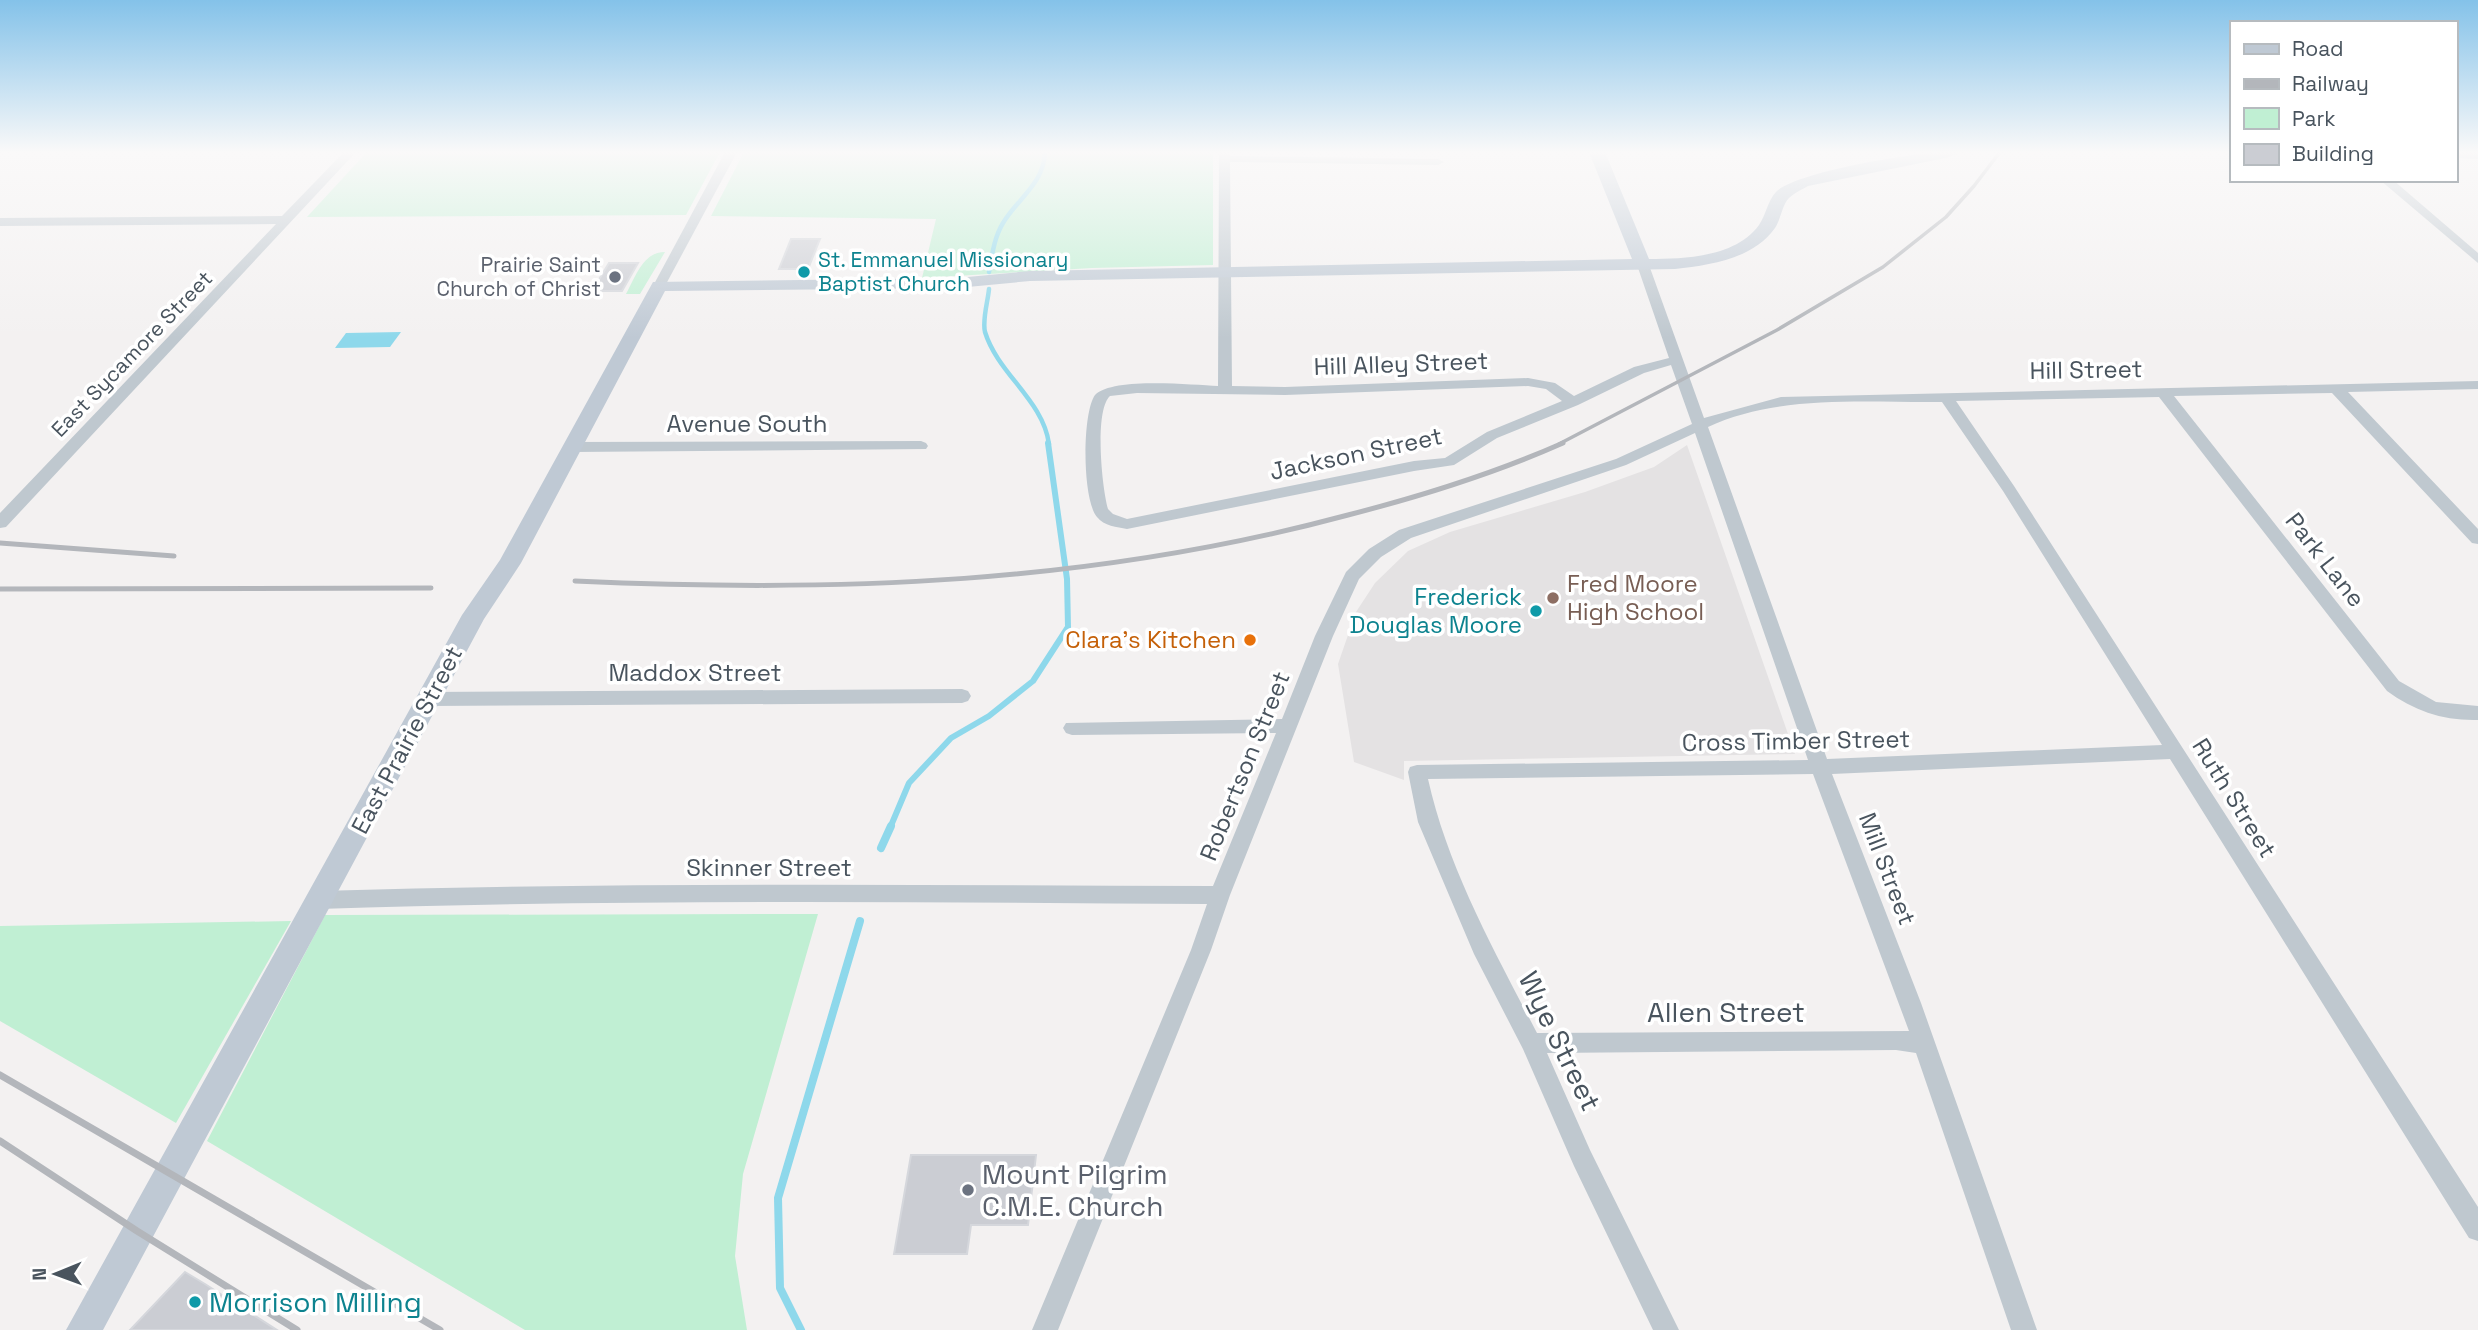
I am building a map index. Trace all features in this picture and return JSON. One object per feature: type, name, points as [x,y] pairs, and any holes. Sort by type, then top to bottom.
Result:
[{"type":"street","name":"East Sycamore Street","points":[[0,523],[293,214]]},
{"type":"street","name":"East Prairie Street","points":[[84,1330],[474,615],[510,563],[698,214]]},
{"type":"street","points":[[1225,214],[1225,391]]},
{"type":"street","points":[[1622,214],[1643,265]]},
{"type":"street","points":[[659,286],[957,283],[1030,276],[1643,265],[1705,260],[1731,252],[1757,238],[1773,214]]},
{"type":"street","points":[[2426,214],[2478,259]]},
{"type":"street","points":[[0,222],[287,220]]},
{"type":"street","name":"Mill Street","points":[[1643,265],[1820,767],[1910,1003],[1921,1043],[2024,1330]]},
{"type":"street","name":"Jackson Street","points":[[1111,521],[1127,524],[1414,466],[1449,462],[1492,435],[1573,402],[1639,370],[1676,360]]},
{"type":"street","name":"Hill Alley Street","points":[[1111,521],[1100,510],[1094,417],[1098,400],[1107,392],[1137,389],[1225,391],[1377,388],[1528,382],[1550,386],[1573,402]]},
{"type":"street","name":"Hill Street","points":[[1699,426],[1716,418],[1781,401],[2478,385]]},
{"type":"street","points":[[2336,388],[2478,539]]},
{"type":"street","name":"Park Lane","points":[[2162,391],[2393,686],[2417,703],[2432,709],[2448,713],[2478,713]]},
{"type":"street","name":"Ruth Street","points":[[1945,396],[2009,489],[2478,1229]]},
{"type":"street","name":"Robertson Street","points":[[1045,1330],[1201,950],[1220,895],[1324,636],[1352,576],[1375,553],[1405,534],[1621,462],[1699,426]]},
{"type":"street","name":"Avenue South","points":[[573,447],[921,446]]},
{"type":"street","name":"Maddox Street","points":[[429,699],[962,696]]},
{"type":"street","points":[[1072,729],[1288,726]]},
{"type":"street","name":"Cross Timber Street","points":[[1417,772],[1820,767],[2175,751]]},
{"type":"street","name":"Wye Street","points":[[1417,772],[1428,822],[1485,954],[1531,1043],[1582,1158],[1665,1330]]},
{"type":"street","name":"Skinner Street","points":[[319,900],[447,896],[847,893],[1220,895]]},
{"type":"street","name":"Allen Street","points":[[1531,1043],[1896,1040],[1921,1043]]},
{"type":"shaded area","name":"Fred Moore High School","points":[[1687,445],[1795,754],[1404,761],[1404,780],[1354,762],[1338,664],[1356,612],[1375,583],[1408,551],[1450,532],[1585,492],[1654,467]]},
{"type":"green space","points":[[310,214],[687,214],[686,215],[307,217]]},
{"type":"green space","points":[[1213,214],[1213,265],[1092,268],[922,278],[936,219],[711,216]]},
{"type":"green space","points":[[665,252],[640,294],[626,294],[646,261],[657,253]]},
{"type":"green space","points":[[818,914],[743,1174],[735,1256],[747,1330],[525,1330],[207,1141],[325,915]]},
{"type":"green space","points":[[291,921],[176,1123],[0,1021],[0,926]]},
{"type":"water","points":[[401,332],[390,347],[335,348],[346,333]]},
{"type":"building","points":[[791,239],[820,239],[808,269],[779,269]]},
{"type":"building","name":"Prairie Saint Church of Christ","points":[[609,263],[638,263],[622,291],[592,291]]},
{"type":"building","name":"Mount Pilgrim C.M.E. Church","points":[[911,1155],[1036,1155],[1028,1225],[971,1225],[967,1254],[894,1254]]},
{"type":"building","name":"Morrison Milling","points":[[185,1272],[205,1284],[277,1330],[130,1330]]},
{"type":"waterway","points":[[989,272],[1000,229],[1009,214]]},
{"type":"waterway","points":[[989,289],[985,332],[1000,361],[1030,400],[1045,428],[1049,444]]},
{"type":"waterway","points":[[890,828],[909,783],[951,738],[989,716],[1033,681],[1068,627],[1067,579],[1048,443]]},
{"type":"waterway","points":[[881,848],[891,826]]},
{"type":"waterway","points":[[801,1330],[780,1288],[778,1198],[860,921]]},
{"type":"railway","points":[[1559,444],[1777,330],[1883,267],[1949,214]]},
{"type":"railway","points":[[575,581],[868,584],[1060,569],[1156,556],[1252,538],[1376,508],[1484,474],[1563,443]]},
{"type":"railway","points":[[0,543],[174,556]]},
{"type":"railway","points":[[0,589],[431,588]]},
{"type":"railway","points":[[0,1075],[440,1330]]},
{"type":"railway","points":[[0,1141],[137,1231],[297,1330]]},
{"type":"place","name":"St. Emmanuel Missionary Baptist Church","points":[[804,272]]},
{"type":"place","name":"Prairie Saint Church of Christ","points":[[615,277]]},
{"type":"place","name":"Fred Moore High School","points":[[1553,598]]},
{"type":"place","name":"Frederick Douglas Moore","points":[[1536,611]]},
{"type":"place","name":"Clara's Kitchen","points":[[1250,640]]},
{"type":"place","name":"Mount Pilgrim C.M.E. Church","points":[[968,1190]]},
{"type":"place","name":"Morrison Milling","points":[[195,1302]]}]
